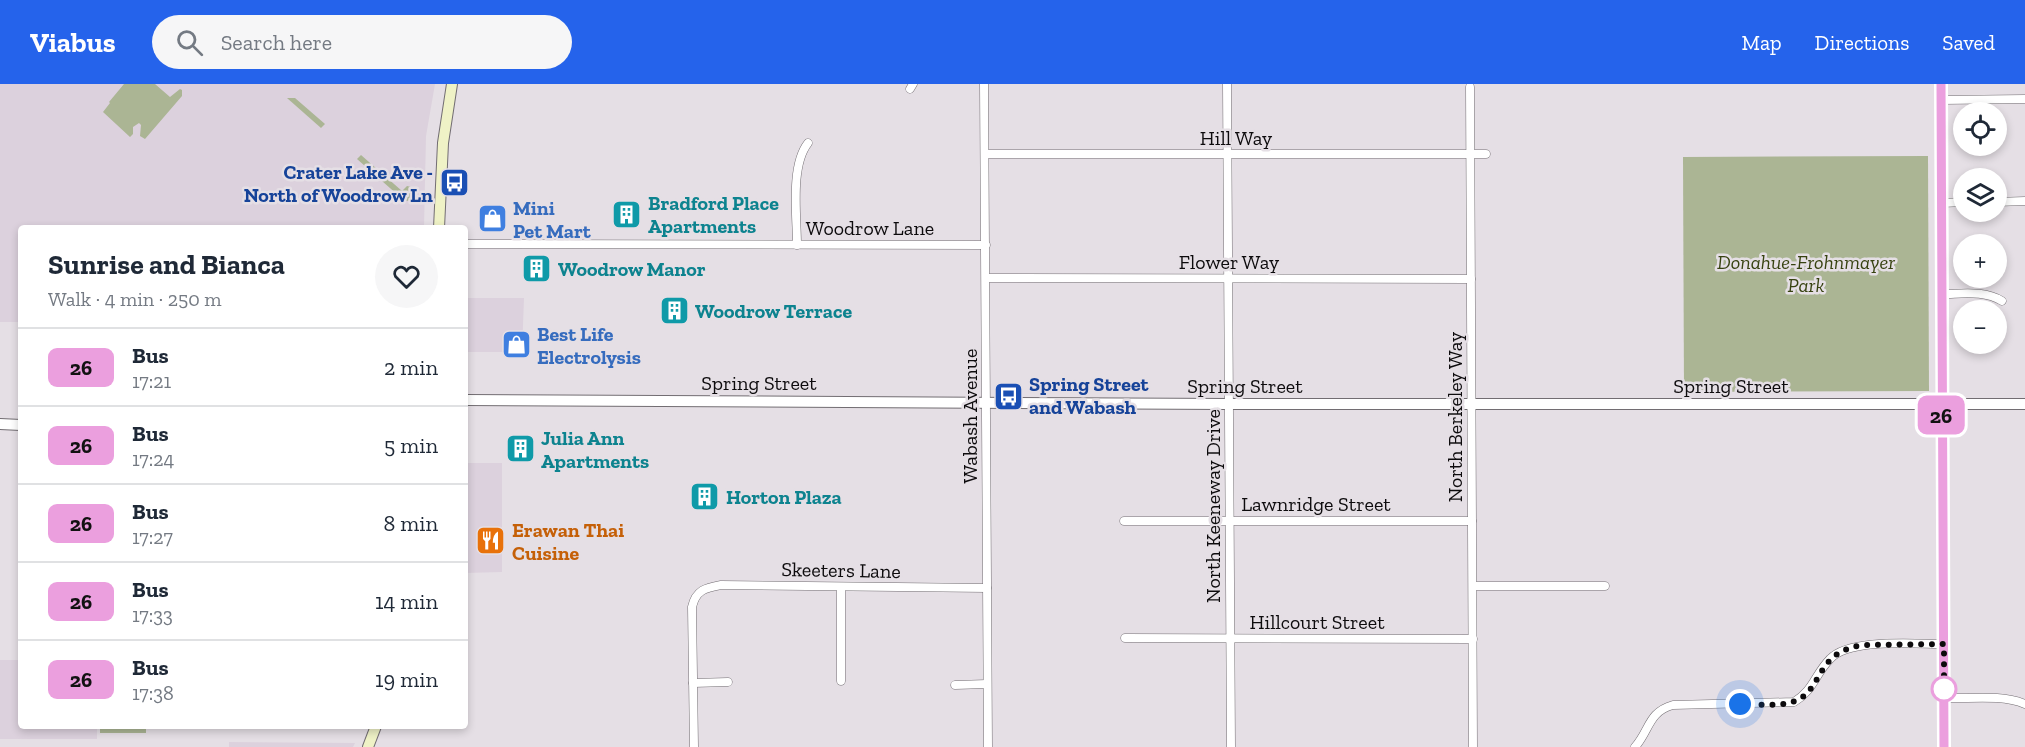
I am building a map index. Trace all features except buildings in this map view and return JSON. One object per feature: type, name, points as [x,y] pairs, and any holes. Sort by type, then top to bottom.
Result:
[{"type":"main road","points":[[439,225],[442,155],[452,84]]},
{"type":"main road","points":[[368,747],[375,729]]},
{"type":"street","name":"Wabash Avenue","points":[[984,84],[988,747]]},
{"type":"street","name":"North Keeneway Drive","points":[[1227,84],[1231,747]]},
{"type":"street","points":[[1941,84],[1944,747]]},
{"type":"street","name":"North Berkeley Way","points":[[1470,87],[1473,747]]},
{"type":"street","points":[[1941,100],[2025,99]]},
{"type":"street","points":[[797,245],[798,166],[808,143]]},
{"type":"street","name":"Hill Way","points":[[985,154],[1486,154]]},
{"type":"street","points":[[2007,202],[2025,201]]},
{"type":"street","points":[[1942,202],[1953,202]]},
{"type":"street","name":"Woodrow Lane","points":[[468,244],[986,245]]},
{"type":"street","name":"Flower Way","points":[[986,278],[1471,279]]},
{"type":"street","points":[[1942,294],[1984,294],[1998,300]]},
{"type":"street","name":"Spring Street","points":[[468,400],[1472,405],[2025,404]]},
{"type":"street","points":[[0,424],[18,425]]},
{"type":"street","name":"Lawnridge Street","points":[[1124,521],[1472,521]]},
{"type":"street","name":"Skeeters Lane","points":[[693,683],[692,607],[697,593],[702,589],[721,585],[987,588]]},
{"type":"street","points":[[1473,586],[1605,586]]},
{"type":"street","points":[[841,587],[841,681]]},
{"type":"street","name":"Hillcourt Street","points":[[1125,638],[1473,639]]},
{"type":"street","points":[[1635,747],[1650,720],[1666,707],[1794,702],[1807,693],[1830,658],[1852,646],[1944,644]]},
{"type":"street","points":[[694,747],[693,683],[728,682]]},
{"type":"street","points":[[955,685],[987,684]]},
{"type":"street","points":[[1944,698],[2001,699],[2025,704]]},
{"type":"shaded area","points":[[0,84],[435,84],[426,136],[424,225],[18,225],[18,322],[0,322]]},
{"type":"shaded area","points":[[468,298],[524,298],[522,352],[468,352]]},
{"type":"shaded area","points":[[468,463],[502,463],[502,572],[468,573]]},
{"type":"shaded area","points":[[0,660],[18,660],[18,729],[97,729],[97,739],[0,739]]},
{"type":"shaded area","points":[[229,742],[355,743],[353,747],[229,747]]},
{"type":"green space","points":[[124,84],[155,84],[170,97],[180,89],[182,96],[145,139],[140,136],[141,125],[139,123],[133,127],[133,134],[130,137],[103,112]]},
{"type":"green space","points":[[287,98],[295,98],[325,124],[321,128]]},
{"type":"green space","points":[[361,155],[402,191],[407,186],[411,187],[414,193],[413,199],[407,201],[399,196],[357,159]]},
{"type":"green space","name":"Donahue-Frohnmayer Park","points":[[1928,156],[1929,391],[1684,392],[1683,157]]},
{"type":"green space","points":[[100,729],[146,729],[146,733],[100,733]]},
{"type":"bus line","name":"26","points":[[1941,84],[1944,747]]},
{"type":"place","name":"Crater Lake Ave - North of Woodrow Ln","points":[[454,183]]},
{"type":"place","name":"Bradford Place Apartments","points":[[627,215]]},
{"type":"place","name":"Mini Pet Mart","points":[[492,219]]},
{"type":"place","name":"Woodrow Manor","points":[[537,269]]},
{"type":"place","name":"Woodrow Terrace","points":[[674,311]]},
{"type":"place","name":"Best Life Electrolysis","points":[[516,345]]},
{"type":"place","name":"Spring Street and Wabash","points":[[1008,396]]},
{"type":"place","name":"Julia Ann Apartments","points":[[520,449]]},
{"type":"place","name":"Horton Plaza","points":[[705,497]]},
{"type":"place","name":"Erawan Thai Cuisine","points":[[491,541]]},
{"type":"route","points":[[1740,704],[1794,702],[1807,693],[1824,666],[1836,653],[1852,646],[1863,645],[1944,644],[1944,698],[1944,689]]}]
